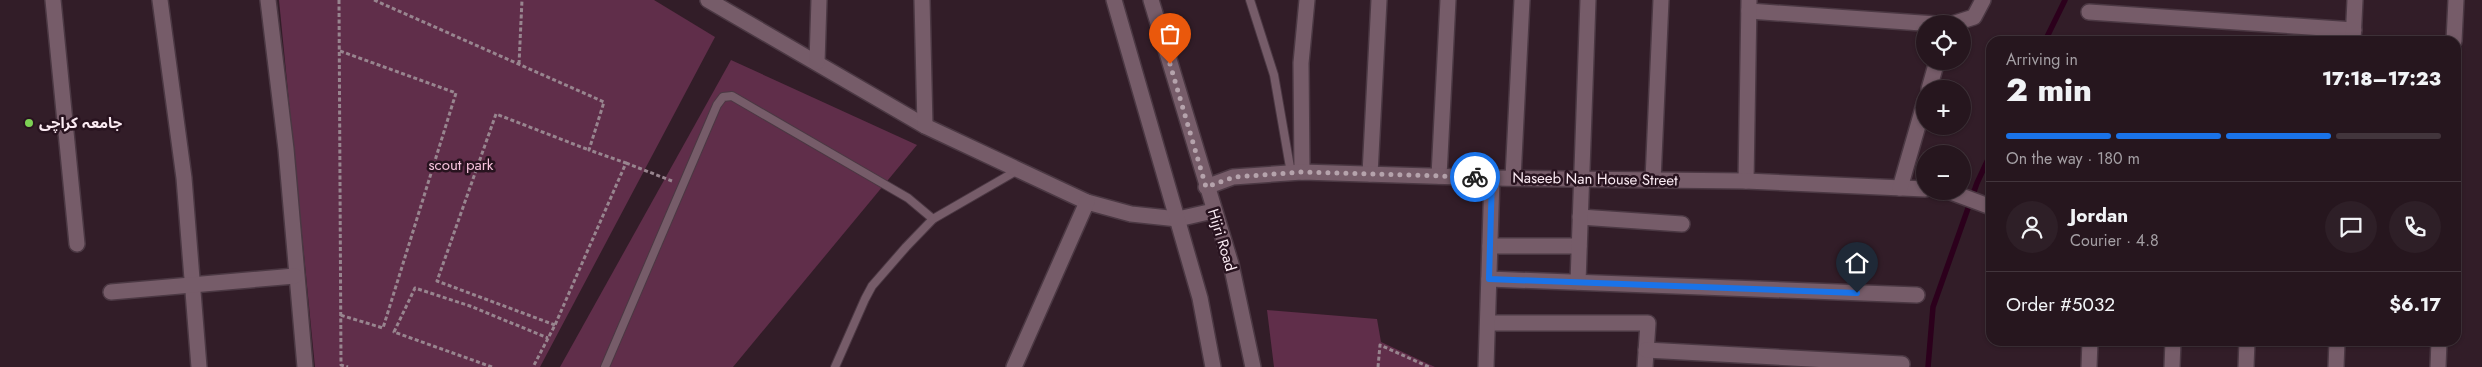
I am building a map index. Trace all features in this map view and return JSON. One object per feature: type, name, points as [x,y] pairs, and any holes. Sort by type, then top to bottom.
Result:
[{"type":"street","points":[[56,0],[78,244]]},
{"type":"street","points":[[160,0],[184,178],[199,367]]},
{"type":"street","points":[[268,0],[286,149],[305,367]]},
{"type":"street","points":[[708,0],[723,4],[925,126],[1087,202],[1131,214],[1178,218],[1213,211]]},
{"type":"street","points":[[817,62],[819,0]]},
{"type":"street","points":[[922,0],[925,126]]},
{"type":"street","points":[[1114,0],[1200,298],[1213,367]]},
{"type":"street","name":"Hijri Road","points":[[1151,0],[1213,211],[1231,264],[1253,367]]},
{"type":"street","points":[[1296,173],[1301,63],[1307,0]]},
{"type":"street","points":[[1370,174],[1379,0]]},
{"type":"street","points":[[1439,176],[1448,0]]},
{"type":"street","points":[[1513,178],[1522,0]]},
{"type":"street","points":[[1578,282],[1588,0]]},
{"type":"street","points":[[1653,180],[1661,0]]},
{"type":"street","points":[[1971,18],[1974,17],[1983,0]]},
{"type":"street","points":[[2089,12],[2354,35],[2355,0]]},
{"type":"street","points":[[2454,36],[2456,0]]},
{"type":"street","points":[[1746,181],[1749,6],[1916,22]]},
{"type":"street","points":[[1900,188],[1916,132]]},
{"type":"street","name":"Naseeb Nan House Street","points":[[1206,187],[1234,177],[1296,173],[1492,178],[1746,181],[1916,189]]},
{"type":"street","points":[[1486,367],[1492,178]]},
{"type":"street","points":[[1971,200],[1986,205]]},
{"type":"street","points":[[1014,367],[1087,202]]},
{"type":"street","points":[[1580,218],[1682,224]]},
{"type":"street","points":[[1490,246],[1579,246]]},
{"type":"street","points":[[110,292],[296,276]]},
{"type":"street","points":[[1489,279],[1917,295]]},
{"type":"street","points":[[1488,323],[1648,323],[1645,367]]},
{"type":"street","points":[[2089,367],[2090,346]]},
{"type":"street","points":[[2172,367],[2173,346]]},
{"type":"street","points":[[2246,367],[2247,346]]},
{"type":"street","points":[[2336,367],[2337,346]]},
{"type":"street","points":[[2438,367],[2439,346]]},
{"type":"street","points":[[1646,350],[1711,360],[1902,364]]},
{"type":"lane","points":[[1250,0],[1274,75],[1296,173]]},
{"type":"lane","points":[[605,367],[719,101],[732,96],[908,198],[934,219]]},
{"type":"lane","points":[[835,367],[872,286],[934,219],[1018,170]]},
{"type":"path","points":[[338,0],[340,51],[341,365],[348,367]]},
{"type":"path","points":[[374,0],[604,102],[588,150]]},
{"type":"path","points":[[519,64],[522,0]]},
{"type":"path","points":[[340,51],[456,93],[383,328],[340,315]]},
{"type":"path","points":[[555,325],[437,281],[496,114],[683,185]]},
{"type":"path","points":[[533,367],[555,325],[626,163]]},
{"type":"path","points":[[492,367],[394,332],[415,288],[470,306],[548,338]]},
{"type":"path","points":[[1378,367],[1380,346],[1429,367]]},
{"type":"green space","name":"scout park","points":[[279,0],[654,0],[715,37],[540,367],[315,367]]},
{"type":"green space","points":[[731,60],[917,145],[733,367],[560,367]]},
{"type":"green space","points":[[1267,310],[1377,319],[1381,342],[1435,367],[1274,367]]},
{"type":"waterway","points":[[2047,36],[2065,0]]},
{"type":"waterway","points":[[1928,367],[1933,307],[1977,183],[1986,164]]},
{"type":"way so far","points":[[1170,64],[1206,187],[1234,177],[1302,172],[1475,177]]},
{"type":"place","name":"جامعہ کراچی","points":[[29,123]]},
{"type":"route","points":[[1475,177],[1492,178],[1489,279],[1857,293]]}]
